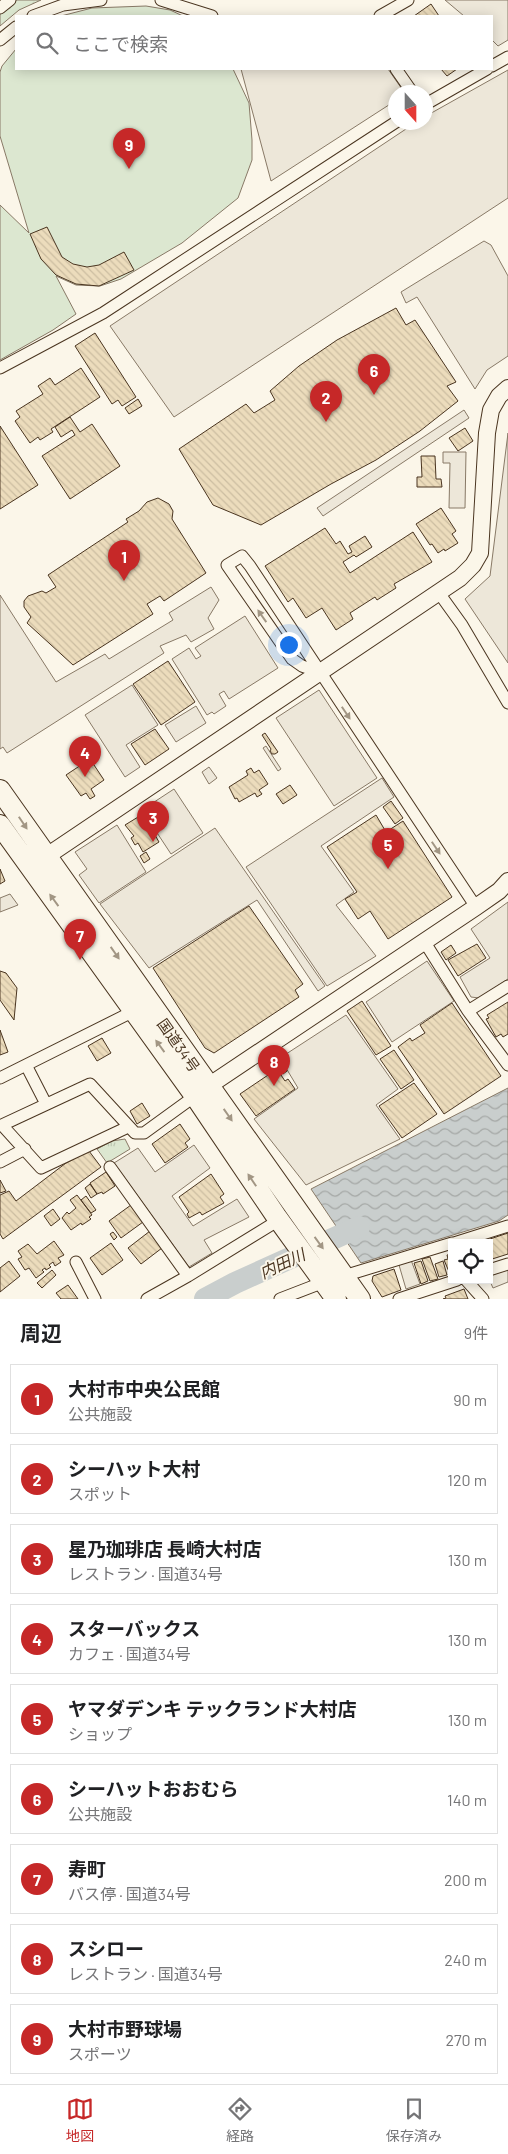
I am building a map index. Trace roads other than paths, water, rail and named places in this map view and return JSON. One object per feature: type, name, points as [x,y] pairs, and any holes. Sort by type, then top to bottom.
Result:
[{"type":"highway","name":"国道34号","points":[[0,790],[38,862],[134,1010],[201,1090]]},
{"type":"highway","name":"国道34号","points":[[0,824],[38,862],[333,1279],[360,1299]]},
{"type":"highway","name":"国道34号","points":[[333,1279],[336,1299]]},
{"type":"street","points":[[0,8],[10,0]]},
{"type":"street","points":[[36,15],[63,5],[101,0]]},
{"type":"street","points":[[162,0],[209,15]]},
{"type":"street","points":[[382,15],[408,0]]},
{"type":"street","points":[[0,40],[15,28]]},
{"type":"street","points":[[493,65],[508,57]]},
{"type":"street","points":[[397,70],[407,85]]},
{"type":"street","points":[[433,100],[485,70]]},
{"type":"street","points":[[0,368],[103,313],[388,127]]},
{"type":"street","points":[[38,862],[439,593],[460,578],[473,565],[480,552],[487,434],[491,410],[499,396],[508,388]]},
{"type":"street","points":[[319,672],[302,666],[292,659],[227,565],[242,556],[476,907]]},
{"type":"street","points":[[439,593],[462,625],[508,703]]},
{"type":"street","points":[[128,1127],[41,1168],[2,1125],[90,1084],[128,1127],[135,1133],[144,1133],[201,1090],[476,907],[499,891],[508,881]]},
{"type":"street","points":[[424,941],[468,1011],[508,1064]]},
{"type":"street","points":[[468,1011],[508,986]]},
{"type":"street","points":[[0,1078],[134,1010]]},
{"type":"street","points":[[26,1065],[46,1104]]},
{"type":"street","points":[[0,1162],[25,1150]]},
{"type":"street","points":[[110,1167],[188,1276]]},
{"type":"street","points":[[147,1299],[287,1215]]},
{"type":"street","points":[[466,1239],[508,1226]]},
{"type":"street","points":[[280,1299],[333,1279],[448,1244]]},
{"type":"street","points":[[76,1262],[95,1299]]},
{"type":"street","points":[[493,1269],[508,1264]]},
{"type":"street","points":[[399,1299],[448,1283]]},
{"type":"street","points":[[470,1284],[483,1299]]},
{"type":"water","points":[[508,1088],[508,1215],[499,1221],[361,1263],[311,1189]]},
{"type":"waterway","name":"内田川","points":[[205,1299],[235,1283],[359,1227]]},
{"type":"place","name":"大村市野球場","points":[[129,169]]},
{"type":"place","name":"シーハットおおむら","points":[[374,395]]},
{"type":"place","name":"シーハット大村","points":[[326,422]]},
{"type":"place","name":"大村市中央公民館","points":[[124,581]]},
{"type":"place","name":"スターバックス","points":[[85,777]]},
{"type":"place","name":"星乃珈琲店 長崎大村店","points":[[153,842]]},
{"type":"place","name":"ヤマダデンキ テックランド大村店","points":[[388,869]]},
{"type":"place","name":"寿町","points":[[80,960]]},
{"type":"place","name":"スシロー","points":[[274,1086]]}]
